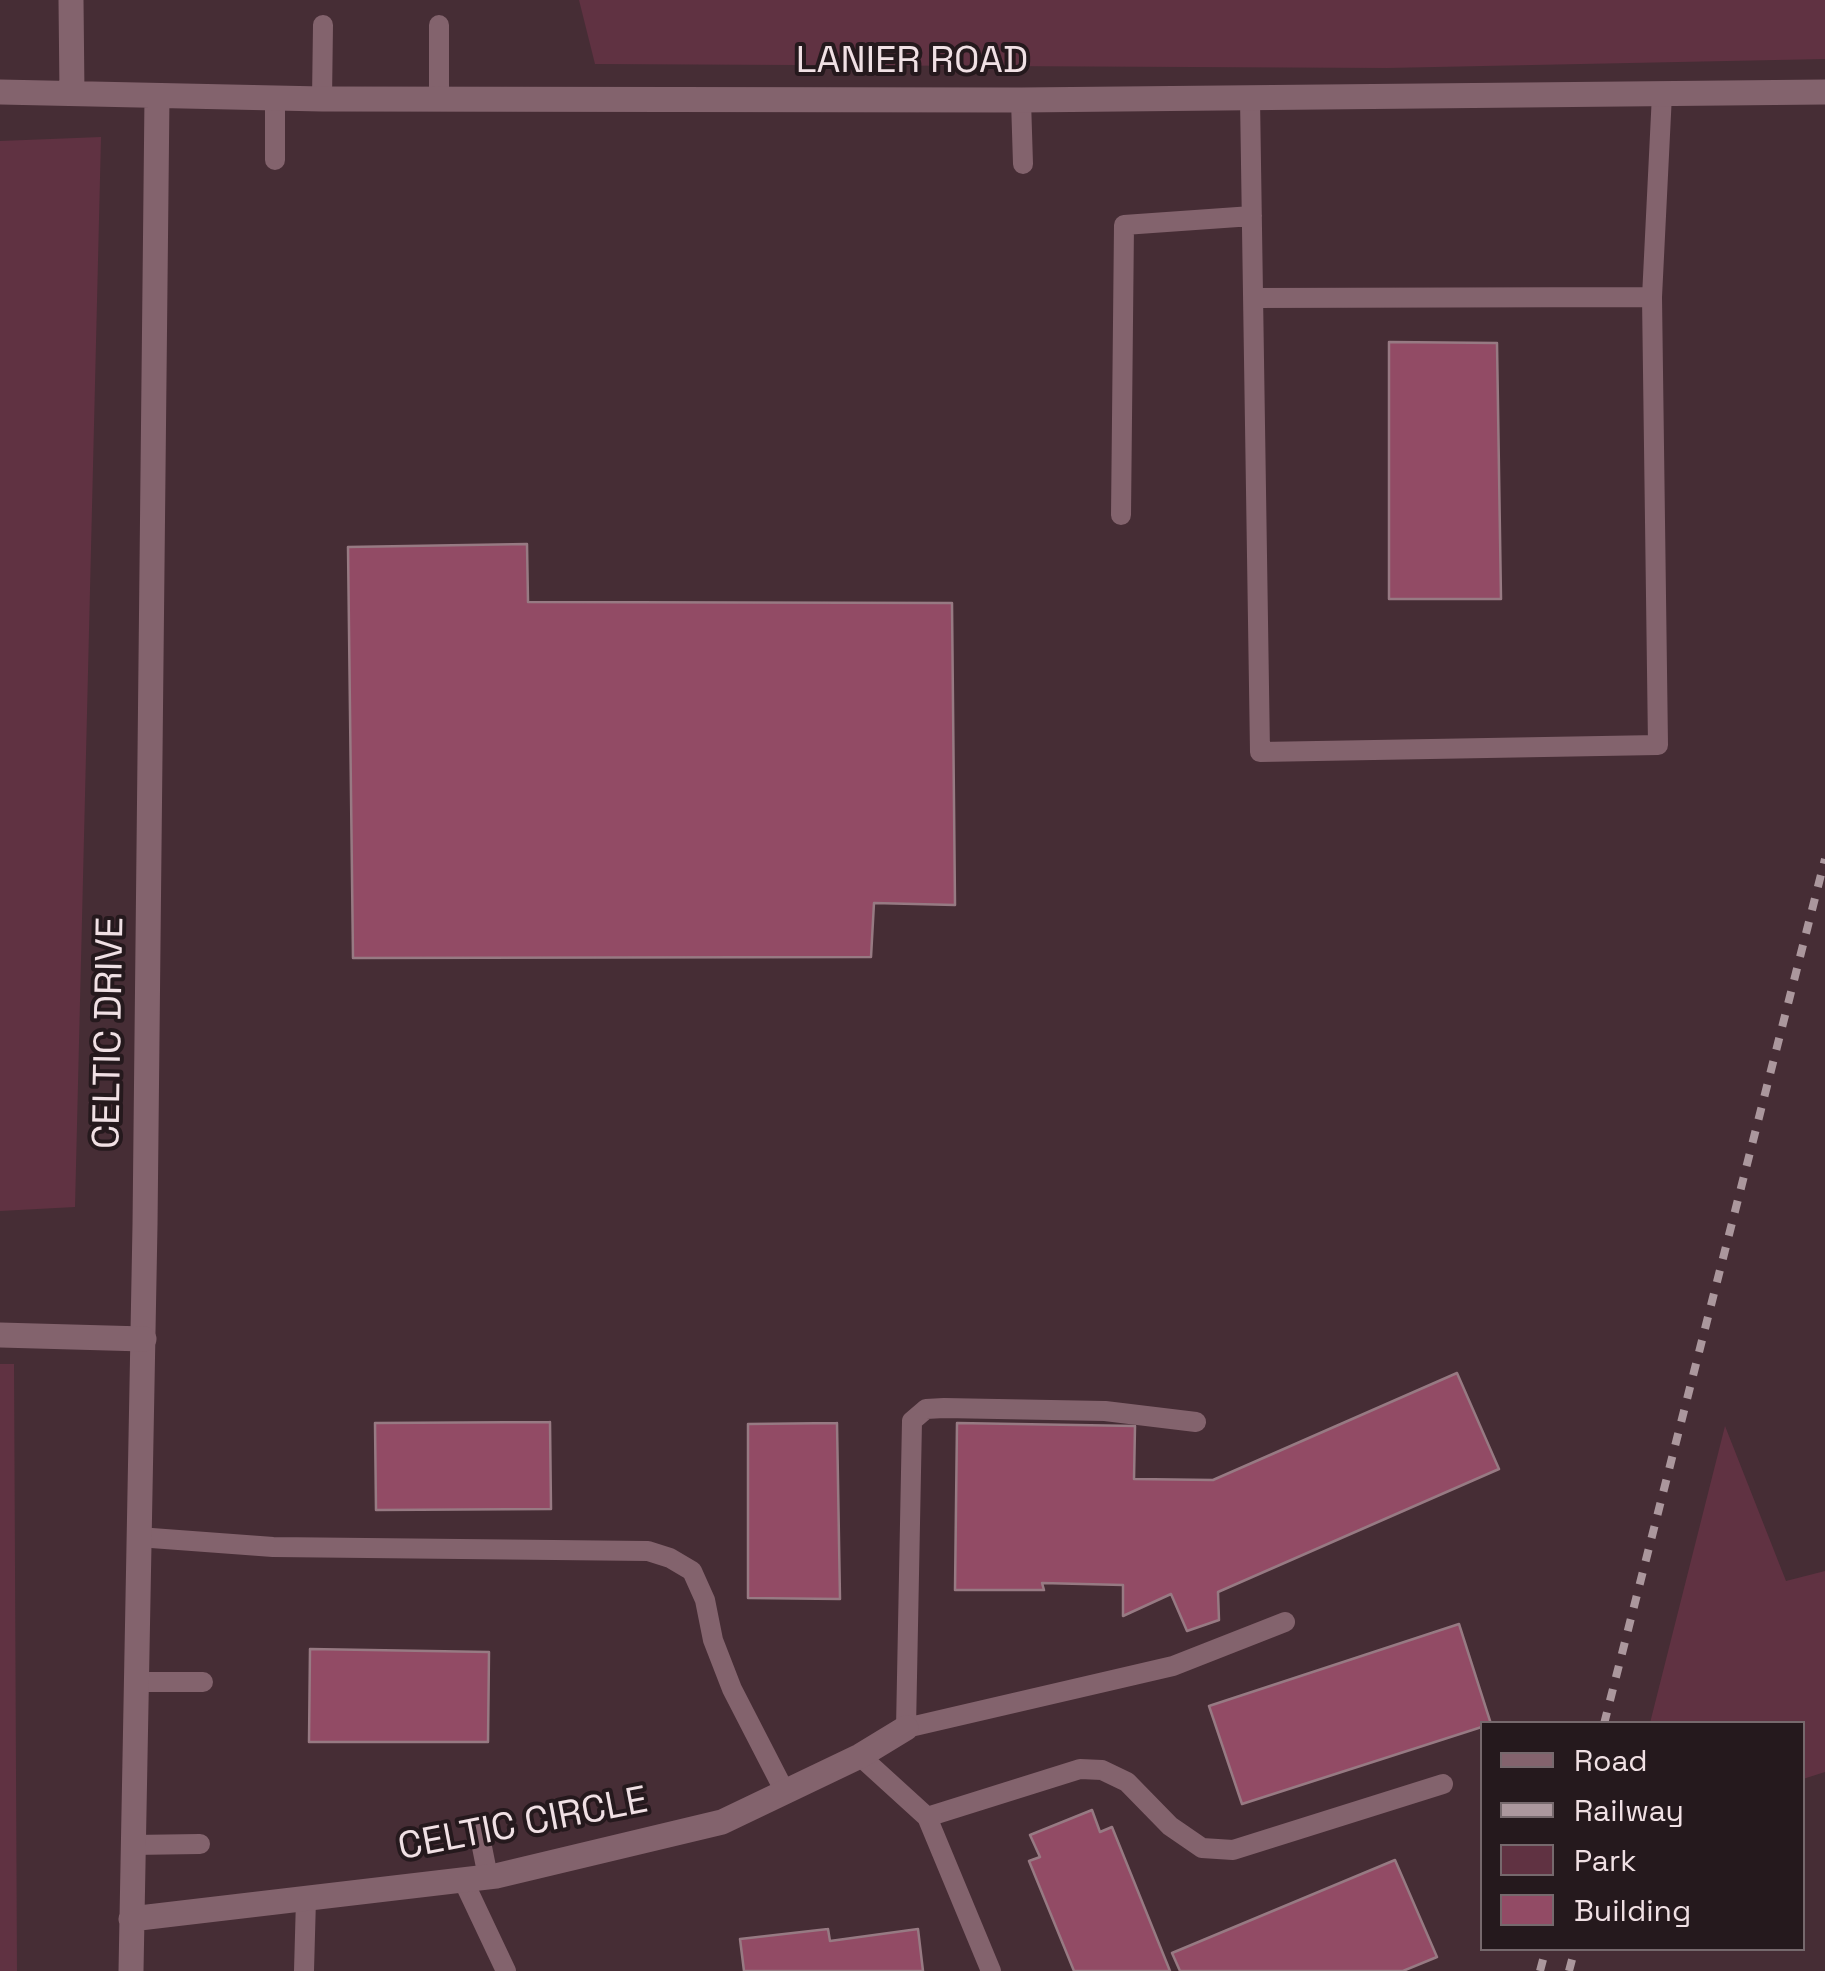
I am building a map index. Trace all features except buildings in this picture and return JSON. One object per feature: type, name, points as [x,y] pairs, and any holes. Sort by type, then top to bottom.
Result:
[{"type":"street","points":[[71,0],[72,93]]},
{"type":"street","name":"LANIER ROAD","points":[[0,92],[322,99],[1021,100],[1825,92]]},
{"type":"street","name":"CELTIC DRIVE","points":[[131,1971],[144,1339],[156,96]]},
{"type":"street","points":[[0,1335],[144,1339]]},
{"type":"street","name":"CELTIC CIRCLE","points":[[132,1919],[476,1879],[722,1822],[860,1756],[906,1728]]},
{"type":"lane","points":[[322,99],[323,25]]},
{"type":"lane","points":[[438,99],[439,25]]},
{"type":"lane","points":[[1250,98],[1260,752],[1658,746],[1652,296],[1662,94]]},
{"type":"lane","points":[[275,98],[276,160]]},
{"type":"lane","points":[[1021,100],[1023,164]]},
{"type":"lane","points":[[1120,516],[1124,225],[1252,216]]},
{"type":"lane","points":[[1253,298],[1652,296]]},
{"type":"lane","points":[[1196,1422],[1105,1411],[944,1408],[926,1409],[912,1422],[906,1728],[1172,1666],[1285,1622]]},
{"type":"lane","points":[[138,1537],[274,1547],[648,1551],[670,1558],[692,1571],[706,1600],[714,1640],[732,1689],[784,1792]]},
{"type":"lane","points":[[135,1682],[202,1682]]},
{"type":"lane","points":[[860,1756],[927,1817],[991,1971]]},
{"type":"lane","points":[[927,1817],[1080,1769],[1102,1770],[1126,1782],[1170,1826],[1202,1848],[1233,1850],[1443,1784]]},
{"type":"lane","points":[[478,1828],[476,1879],[506,1971]]},
{"type":"lane","points":[[132,1846],[200,1844]]},
{"type":"lane","points":[[304,1971],[306,1899]]},
{"type":"green space","points":[[579,0],[1825,0],[1825,59],[1387,68],[595,64]]},
{"type":"green space","points":[[101,137],[75,1207],[0,1211],[0,141]]},
{"type":"green space","points":[[0,1364],[14,1364],[17,1971],[0,1971]]},
{"type":"green space","points":[[1725,1426],[1786,1581],[1825,1571],[1825,1772],[1805,1778],[1805,1721],[1651,1721]]},
{"type":"railway","points":[[1605,1721],[1825,859]]},
{"type":"railway","points":[[1540,1971],[1545,1951]]},
{"type":"railway","points":[[1569,1971],[1574,1951]]}]
